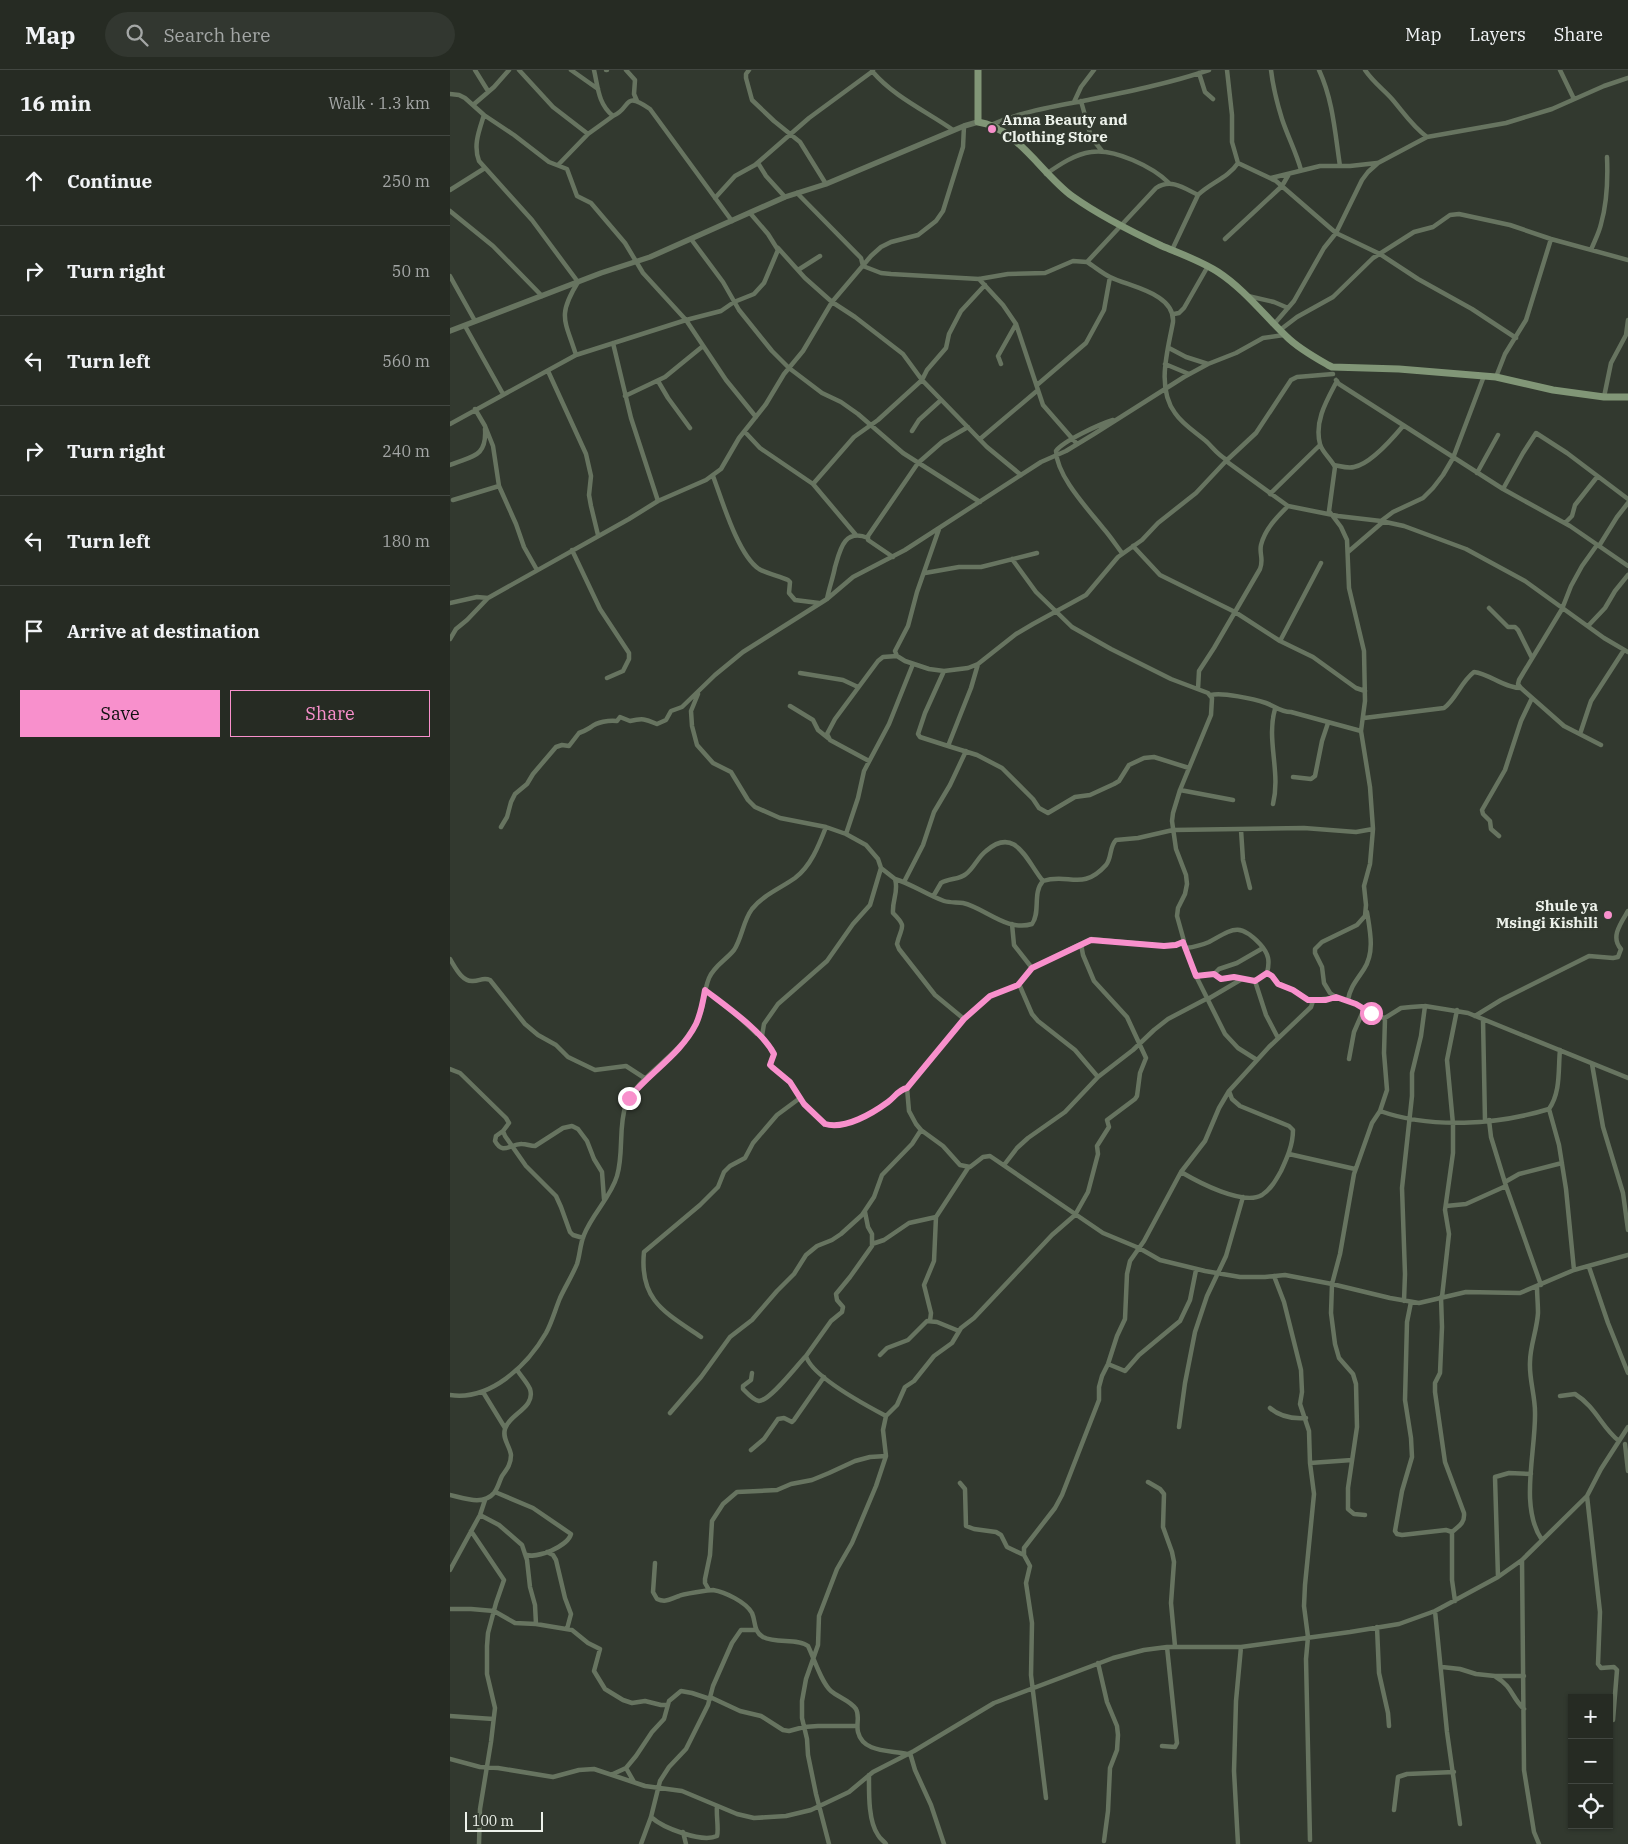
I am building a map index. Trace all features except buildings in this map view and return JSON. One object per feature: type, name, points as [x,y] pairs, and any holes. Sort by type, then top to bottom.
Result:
[{"type":"main road","points":[[978,70],[978,122],[991,124],[1016,141],[1046,174],[1071,195],[1120,225],[1220,273],[1246,295],[1282,332],[1332,370],[1399,369],[1496,377],[1553,390],[1625,397]]},
{"type":"street","points":[[474,70],[488,92]]},
{"type":"street","points":[[473,105],[509,70]]},
{"type":"street","points":[[519,70],[552,107],[588,134]]},
{"type":"street","points":[[571,70],[598,89]]},
{"type":"street","points":[[594,70],[601,101],[613,116]]},
{"type":"street","points":[[626,70],[635,80],[634,94],[637,101]]},
{"type":"street","points":[[749,70],[746,78],[752,100],[806,149],[826,184]]},
{"type":"street","points":[[1074,102],[1081,87],[1094,70]]},
{"type":"street","points":[[991,124],[1035,110],[1157,86],[1208,70]]},
{"type":"street","points":[[1227,70],[1232,115],[1232,142],[1238,163],[1254,172],[1271,178],[1336,233],[1380,254],[1418,279],[1472,309],[1516,338]]},
{"type":"street","points":[[1271,70],[1282,120],[1292,142],[1301,170]]},
{"type":"street","points":[[1319,70],[1326,86],[1333,114],[1340,166]]},
{"type":"street","points":[[1365,70],[1391,98],[1408,122],[1427,138]]},
{"type":"street","points":[[1560,70],[1574,100]]},
{"type":"street","points":[[715,198],[736,176],[758,163],[809,118],[872,71],[898,94],[953,130]]},
{"type":"street","points":[[1199,73],[1205,92],[1213,99]]},
{"type":"street","points":[[1275,323],[1294,301],[1324,248],[1336,233],[1362,180],[1378,162],[1427,138],[1506,123],[1552,109],[1604,86],[1628,78]]},
{"type":"street","points":[[450,94],[462,96],[484,115],[549,162],[569,171],[577,196],[588,201],[604,217],[625,243],[649,280],[686,320],[726,380],[756,417]]},
{"type":"street","points":[[558,165],[588,134],[619,113],[625,104],[633,100],[637,101],[650,109],[659,120],[732,221]]},
{"type":"street","points":[[1081,101],[1091,137],[1102,152]]},
{"type":"street","points":[[484,115],[476,142],[476,152],[479,161],[532,220],[578,282]]},
{"type":"street","points":[[450,331],[607,270],[636,261],[785,197],[826,184],[953,130],[978,122]]},
{"type":"street","points":[[450,638],[456,629],[488,598],[658,501],[713,476],[726,462],[739,438],[803,351],[832,302],[881,247],[891,242],[918,235],[940,216],[963,147],[964,126]]},
{"type":"street","points":[[1046,174],[1088,152],[1102,152],[1129,159],[1162,176],[1169,183],[1198,196]]},
{"type":"street","points":[[1591,250],[1600,227],[1604,209],[1608,175],[1607,157]]},
{"type":"street","points":[[1271,178],[1320,166],[1378,162]]},
{"type":"street","points":[[758,163],[766,176],[785,197]]},
{"type":"street","points":[[1172,250],[1198,196],[1229,174],[1238,163]]},
{"type":"street","points":[[450,190],[485,168]]},
{"type":"street","points":[[1225,239],[1282,186],[1289,174]]},
{"type":"street","points":[[1087,262],[1156,188],[1162,184],[1169,183]]},
{"type":"street","points":[[797,193],[861,258],[864,266],[881,273],[979,279],[1008,274],[1045,273],[1073,261],[1087,262],[1110,277],[1159,298],[1170,306],[1174,314],[1165,364],[1166,388],[1175,414],[1207,442],[1215,452],[1270,494],[1288,506],[1331,515],[1382,521],[1411,529],[1466,549],[1518,577],[1562,609],[1626,651],[1595,693],[1580,734]]},
{"type":"street","points":[[450,211],[494,246],[542,296]]},
{"type":"street","points":[[750,213],[798,270],[832,302],[903,354],[922,380],[941,400],[1006,465],[1020,475]]},
{"type":"street","points":[[501,827],[507,817],[510,802],[515,794],[527,784],[559,745],[569,746],[579,732],[587,731],[593,726],[607,721],[617,721],[620,717],[630,721],[641,718],[660,724],[666,720],[671,711],[680,709],[743,652],[827,599],[853,577],[893,557],[1041,462],[1056,456],[1190,374],[1208,364],[1236,354],[1263,338],[1282,332],[1297,317],[1334,297],[1368,263],[1414,232],[1433,227],[1450,215],[1455,214],[1510,225],[1628,260]]},
{"type":"street","points":[[690,239],[723,282],[734,302],[772,351],[789,368],[815,388],[850,408],[893,445],[980,502]]},
{"type":"street","points":[[1496,377],[1505,354],[1526,320],[1552,239]]},
{"type":"street","points":[[450,424],[576,355],[686,320],[721,311],[734,302],[754,294],[762,286],[777,255],[777,247]]},
{"type":"street","points":[[798,270],[820,256]]},
{"type":"street","points":[[1174,314],[1179,313],[1184,308],[1208,266]]},
{"type":"street","points":[[450,276],[475,321]]},
{"type":"street","points":[[980,439],[1086,343],[1104,310],[1110,277]]},
{"type":"street","points":[[979,279],[1003,305],[1016,324],[1037,388],[1047,411],[1076,444]]},
{"type":"street","points":[[576,355],[564,314],[567,301],[578,282]]},
{"type":"street","points":[[813,484],[854,437],[872,425],[922,380],[927,370],[946,348],[949,334],[961,311],[985,285]]},
{"type":"street","points":[[1246,295],[1274,302],[1288,308]]},
{"type":"street","points":[[1604,396],[1611,363],[1626,335],[1628,320]]},
{"type":"street","points":[[1001,364],[998,356],[1016,324]]},
{"type":"street","points":[[465,326],[503,394]]},
{"type":"street","points":[[613,343],[625,396],[658,501]]},
{"type":"street","points":[[625,396],[658,381],[703,346]]},
{"type":"street","points":[[1169,348],[1186,357],[1208,364]]},
{"type":"street","points":[[1165,364],[1190,374]]},
{"type":"street","points":[[828,738],[830,727],[880,658],[897,656],[913,664],[944,671],[968,668],[978,664],[1016,634],[1086,595],[1106,568],[1196,493],[1256,433],[1265,422],[1290,381],[1297,377],[1332,370],[1339,384],[1477,473],[1565,524],[1628,566]]},
{"type":"street","points":[[548,371],[588,461],[591,476],[589,495],[598,535]]},
{"type":"street","points":[[1348,552],[1393,512],[1423,498],[1434,488],[1453,458],[1484,376]]},
{"type":"street","points":[[658,381],[671,403],[690,428]]},
{"type":"street","points":[[1337,381],[1320,417],[1320,445],[1334,465],[1329,506],[1331,515],[1344,532],[1348,552],[1348,588],[1364,651],[1364,718],[1361,731],[1370,786],[1373,829],[1370,864],[1364,886],[1371,951],[1365,968],[1350,990],[1348,1000]]},
{"type":"street","points":[[1625,397],[1628,404]]},
{"type":"street","points":[[912,431],[919,420],[941,400]]},
{"type":"street","points":[[475,409],[485,426],[492,446],[499,486],[524,547],[537,570]]},
{"type":"street","points":[[1118,419],[1100,425],[1072,439],[1058,448],[1056,456],[1073,489],[1122,553]]},
{"type":"street","points":[[450,465],[482,450],[486,440],[485,426]]},
{"type":"street","points":[[1334,465],[1354,468],[1359,466],[1380,450],[1403,426]]},
{"type":"street","points":[[868,538],[918,462],[942,442],[968,427]]},
{"type":"street","points":[[745,432],[760,448],[813,484],[856,535],[868,538],[870,542],[893,557]]},
{"type":"street","points":[[1503,489],[1536,433],[1567,453],[1628,499],[1571,586],[1562,609],[1518,684],[1564,726],[1601,745]]},
{"type":"street","points":[[1477,473],[1498,435]]},
{"type":"street","points":[[1270,494],[1320,445]]},
{"type":"street","points":[[713,476],[731,526],[743,548],[759,569],[788,580],[790,593],[795,600],[820,603]]},
{"type":"street","points":[[1565,524],[1572,516],[1575,505],[1597,477]]},
{"type":"street","points":[[452,500],[499,486]]},
{"type":"street","points":[[1198,689],[1197,673],[1263,562],[1261,546],[1266,533],[1288,506]]},
{"type":"street","points":[[897,656],[896,646],[908,626],[940,528]]},
{"type":"street","points":[[827,599],[839,552],[847,539],[856,535]]},
{"type":"street","points":[[1133,546],[1160,575],[1235,612],[1280,641],[1313,657],[1352,686],[1365,691]]},
{"type":"street","points":[[572,550],[600,609],[628,653],[629,659],[623,671],[608,678]]},
{"type":"street","points":[[925,573],[959,567],[976,568],[1037,553]]},
{"type":"street","points":[[1012,559],[1036,592],[1072,626],[1110,649],[1171,680],[1211,695],[1224,694],[1257,701],[1269,704],[1281,711],[1361,731]]},
{"type":"street","points":[[1280,641],[1321,563]]},
{"type":"street","points":[[1588,626],[1606,608],[1615,591],[1628,575]]},
{"type":"street","points":[[450,603],[477,597],[488,598]]},
{"type":"street","points":[[1489,608],[1508,627],[1517,628],[1532,658]]},
{"type":"street","points":[[846,834],[869,761],[889,724],[913,664]]},
{"type":"street","points":[[948,746],[971,688],[978,664]]},
{"type":"street","points":[[944,671],[925,714],[918,734],[920,737],[977,755],[1002,768],[1033,799],[1039,808],[1048,813],[1075,798],[1114,784],[1119,781],[1129,764],[1144,758],[1154,757],[1189,768]]},
{"type":"street","points":[[1364,718],[1444,708],[1463,682],[1474,672],[1509,687],[1521,688]]},
{"type":"street","points":[[800,673],[843,680],[858,687]]},
{"type":"street","points":[[700,690],[691,707],[694,739],[713,763],[731,772],[748,800],[756,807],[780,818],[826,827],[846,834],[866,845],[878,859],[881,868],[895,879],[951,903],[963,903],[1012,924],[1025,925],[1034,922],[1037,892],[1042,881]]},
{"type":"street","points":[[1211,695],[1213,704],[1211,715],[1180,790],[1173,813],[1176,848],[1186,875],[1187,884],[1177,916],[1183,942],[1196,976],[1221,1027],[1230,1041],[1257,1060]]},
{"type":"street","points":[[1499,836],[1491,830],[1490,821],[1483,814],[1482,810],[1505,770],[1521,721],[1532,698]]},
{"type":"street","points":[[790,706],[813,720],[818,730],[828,738],[869,761]]},
{"type":"street","points":[[1272,804],[1276,784],[1272,744],[1275,708]]},
{"type":"street","points":[[1293,777],[1311,779],[1315,776],[1322,741],[1328,723]]},
{"type":"street","points":[[904,882],[922,845],[934,812],[950,786],[966,751]]},
{"type":"street","points":[[1180,790],[1233,800]]},
{"type":"street","points":[[450,1395],[474,1395],[483,1392],[517,1370],[546,1334],[576,1265],[583,1238],[617,1176],[621,1129],[626,1104],[646,1079],[673,1054],[691,1032],[702,1009],[705,990],[711,974],[736,946],[748,914],[762,900],[802,872],[816,849],[826,827]]},
{"type":"street","points":[[1042,881],[1090,878],[1109,862],[1113,843],[1116,840],[1138,838],[1174,830],[1304,828],[1356,832],[1373,829]]},
{"type":"street","points":[[1241,830],[1243,860],[1250,888]]},
{"type":"street","points":[[934,895],[941,883],[965,875],[985,851],[1001,842],[1008,842],[1020,849],[1042,881]]},
{"type":"street","points":[[762,1036],[764,1024],[778,1004],[826,961],[853,924],[870,905],[881,868]]},
{"type":"street","points":[[895,879],[897,893],[893,913],[902,922],[903,926],[897,944],[899,949],[935,995],[964,1019]]},
{"type":"street","points":[[1336,997],[1326,988],[1322,967],[1315,949],[1322,942],[1357,925],[1365,916],[1366,911]]},
{"type":"street","points":[[1475,1016],[1501,1000],[1588,956],[1618,957],[1621,949],[1616,944],[1617,932],[1628,911]]},
{"type":"street","points":[[1012,924],[1014,945],[1032,968]]},
{"type":"street","points":[[1186,948],[1208,942],[1225,932],[1236,929],[1247,933],[1263,948],[1269,959],[1267,973],[1255,981],[1234,977],[1221,979],[1214,974]]},
{"type":"street","points":[[705,990],[757,1034],[762,1036],[774,1054],[770,1065],[790,1082],[810,1112],[825,1124],[834,1125],[860,1119],[887,1103],[907,1088],[964,1019],[990,996],[1019,984],[1032,968],[1091,940],[1098,939],[1127,944],[1164,946],[1183,942]]},
{"type":"street","points":[[830,1844],[811,1771],[802,1718],[802,1701],[806,1679],[819,1641],[819,1616],[826,1602],[837,1569],[852,1544],[869,1504],[886,1456],[883,1430],[886,1416],[896,1405],[905,1387],[914,1381],[934,1356],[952,1343],[959,1330],[980,1311],[1052,1235],[1075,1215],[1088,1192],[1098,1154],[1097,1146],[1108,1129],[1107,1120],[1137,1096],[1140,1073],[1146,1058],[1127,1017],[1094,981],[1082,955],[1081,944]]},
{"type":"street","points":[[1196,976],[1214,974],[1222,968],[1237,963],[1263,948]]},
{"type":"street","points":[[450,959],[459,973],[468,981],[486,978],[490,980],[525,1024],[538,1035],[556,1045],[568,1057],[595,1070],[626,1066],[646,1079]]},
{"type":"street","points":[[1267,973],[1278,984],[1293,990],[1308,1000],[1314,1001],[1336,997],[1348,1000],[1371,1013],[1385,1018],[1405,1007],[1425,1006],[1456,1010],[1627,1076]]},
{"type":"street","points":[[1004,1165],[1017,1148],[1028,1138],[1072,1106],[1098,1077],[1168,1019],[1242,979]]},
{"type":"street","points":[[1255,981],[1266,1015],[1278,1038]]},
{"type":"street","points":[[1019,984],[1032,1014],[1043,1026],[1075,1050],[1098,1077]]},
{"type":"street","points":[[1046,1798],[1032,1688],[1032,1623],[1026,1583],[1030,1568],[1024,1555],[1024,1548],[1055,1508],[1068,1482],[1098,1400],[1099,1387],[1125,1319],[1128,1266],[1131,1258],[1139,1248],[1181,1172],[1205,1141],[1219,1108],[1229,1091],[1278,1038],[1311,1007],[1314,1001]]},
{"type":"street","points":[[1404,1301],[1402,1188],[1412,1096],[1412,1072],[1421,1036],[1425,1006]]},
{"type":"street","points":[[1349,1059],[1354,1032],[1364,1008]]},
{"type":"street","points":[[1455,1601],[1452,1580],[1452,1532],[1465,1518],[1444,1462],[1435,1383],[1440,1373],[1442,1297],[1449,1234],[1446,1206],[1453,1153],[1453,1124],[1447,1060],[1456,1010]]},
{"type":"street","points":[[1365,1515],[1354,1514],[1348,1510],[1348,1488],[1357,1427],[1356,1384],[1353,1374],[1339,1358],[1335,1344],[1331,1314],[1332,1284],[1340,1254],[1355,1170],[1372,1123],[1380,1111],[1387,1090],[1384,1053],[1385,1018]]},
{"type":"street","points":[[1482,1019],[1487,1120],[1505,1184],[1539,1285],[1538,1314],[1529,1363],[1535,1413],[1531,1474],[1532,1520],[1542,1540]]},
{"type":"street","points":[[1560,1050],[1558,1084],[1555,1098],[1549,1109],[1562,1163],[1574,1270]]},
{"type":"street","points":[[1592,1064],[1603,1127],[1623,1193],[1628,1230]]},
{"type":"street","points":[[451,1068],[460,1073],[506,1118],[508,1125],[496,1137],[495,1143],[502,1148],[518,1144],[535,1146],[563,1128],[576,1127],[585,1137],[594,1159],[602,1172],[604,1199]]},
{"type":"street","points":[[907,1088],[909,1111],[920,1130],[943,1146],[957,1162],[968,1168]]},
{"type":"street","points":[[1181,1172],[1217,1189],[1243,1197],[1257,1197],[1270,1188],[1289,1154],[1293,1133],[1291,1128],[1240,1106],[1232,1099],[1229,1091]]},
{"type":"street","points":[[701,1337],[663,1311],[654,1301],[646,1288],[644,1280],[644,1252],[700,1205],[718,1187],[724,1172],[745,1158],[753,1143],[777,1115],[800,1098]]},
{"type":"street","points":[[1380,1111],[1408,1119],[1453,1124],[1532,1114],[1549,1109]]},
{"type":"street","points":[[504,1130],[505,1136],[526,1166],[556,1196],[570,1232],[573,1236],[583,1238]]},
{"type":"street","points":[[670,1413],[701,1378],[730,1337],[752,1320],[772,1295],[790,1280],[806,1255],[818,1246],[841,1234],[865,1212],[874,1197],[882,1175],[912,1144],[920,1130]]},
{"type":"street","points":[[1289,1154],[1355,1170]]},
{"type":"street","points":[[930,1321],[930,1308],[924,1285],[934,1261],[936,1217],[968,1168],[987,1156],[1004,1165],[1075,1215],[1114,1238],[1139,1248],[1160,1260],[1196,1270],[1240,1277],[1285,1275],[1404,1301],[1425,1303],[1466,1292],[1520,1293],[1574,1270],[1628,1254]]},
{"type":"street","points":[[1446,1206],[1466,1204],[1505,1184],[1519,1174],[1562,1163]]},
{"type":"street","points":[[1179,1427],[1191,1350],[1206,1296],[1226,1256],[1243,1197]]},
{"type":"street","points":[[752,1373],[751,1380],[742,1389],[754,1400],[761,1400],[770,1396],[806,1356],[831,1321],[842,1312],[843,1307],[836,1298],[836,1294],[872,1244],[872,1234],[868,1227],[865,1212]]},
{"type":"street","points":[[872,1244],[884,1240],[909,1223],[936,1217]]},
{"type":"street","points":[[1589,1267],[1608,1324],[1628,1373]]},
{"type":"street","points":[[1108,1364],[1124,1371],[1139,1355],[1180,1322],[1190,1300],[1196,1270]]},
{"type":"street","points":[[1274,1276],[1284,1302],[1301,1370],[1302,1392],[1300,1404],[1309,1430],[1314,1494],[1304,1606],[1308,1637],[1306,1659],[1310,1840]]},
{"type":"street","points":[[1411,1302],[1407,1322],[1405,1400],[1412,1457],[1402,1491],[1395,1531],[1397,1534],[1402,1535],[1446,1530],[1452,1532]]},
{"type":"street","points":[[880,1355],[886,1348],[908,1340],[921,1325],[930,1321],[959,1330]]},
{"type":"street","points":[[806,1356],[808,1361],[824,1377],[855,1399],[886,1416]]},
{"type":"street","points":[[450,1570],[480,1515],[486,1500],[495,1492],[510,1462],[510,1454],[504,1437],[505,1428],[510,1419],[528,1403],[531,1395],[530,1389],[517,1370]]},
{"type":"street","points":[[751,1450],[764,1439],[778,1419],[784,1418],[793,1422],[824,1377]]},
{"type":"street","points":[[483,1392],[505,1428]]},
{"type":"street","points":[[1560,1396],[1575,1394],[1584,1400],[1619,1441]]},
{"type":"street","points":[[1270,1408],[1282,1416],[1297,1419],[1306,1418]]},
{"type":"street","points":[[450,1759],[480,1767],[553,1777],[589,1769],[613,1774],[624,1780],[687,1792],[743,1816],[761,1818],[792,1815],[819,1807],[849,1792],[869,1775],[994,1703],[1098,1663],[1144,1650],[1167,1647],[1241,1648],[1399,1624],[1435,1611],[1498,1577],[1522,1560],[1587,1496],[1628,1427]]},
{"type":"street","points":[[1614,1449],[1627,1444],[1628,1471]]},
{"type":"street","points":[[709,1590],[705,1579],[710,1555],[712,1522],[718,1510],[731,1496],[739,1491],[777,1490],[791,1484],[812,1480],[866,1458],[886,1456]]},
{"type":"street","points":[[1310,1462],[1352,1460]]},
{"type":"street","points":[[1498,1577],[1495,1478],[1509,1473],[1531,1474]]},
{"type":"street","points":[[1148,1482],[1160,1489],[1164,1494],[1164,1527],[1174,1562],[1171,1589],[1175,1646]]},
{"type":"street","points":[[960,1483],[964,1489],[966,1526],[996,1532],[1001,1535],[1007,1547],[1024,1555]]},
{"type":"street","points":[[495,1492],[533,1508],[570,1533],[571,1536],[567,1542],[547,1552],[532,1557],[525,1554]]},
{"type":"street","points":[[450,1496],[478,1501],[486,1500]]},
{"type":"street","points":[[1587,1496],[1600,1612],[1598,1664],[1601,1668],[1614,1667],[1617,1670],[1613,1720]]},
{"type":"street","points":[[480,1515],[498,1525],[521,1544],[525,1554],[536,1609],[536,1624]]},
{"type":"street","points":[[471,1530],[504,1582],[488,1633],[486,1661],[489,1683],[494,1698],[491,1742],[480,1809],[479,1844]]},
{"type":"street","points":[[547,1552],[553,1555],[556,1560],[571,1614],[568,1629]]},
{"type":"street","points":[[1522,1560],[1524,1770],[1534,1832],[1539,1844]]},
{"type":"street","points":[[655,1563],[653,1592],[657,1599],[667,1601],[682,1595],[709,1590],[725,1594],[746,1606],[753,1616],[756,1630],[762,1636],[773,1640],[806,1644],[828,1688],[855,1708],[861,1740],[869,1747],[908,1754]]},
{"type":"street","points":[[450,1610],[471,1609],[494,1612],[513,1622],[576,1631],[588,1642],[600,1649],[594,1672],[605,1689],[611,1694],[630,1702],[645,1701],[668,1705]]},
{"type":"street","points":[[1435,1611],[1447,1732],[1460,1824]]},
{"type":"street","points":[[1378,1627],[1378,1673],[1388,1713],[1389,1726]]},
{"type":"street","points":[[641,1844],[664,1774],[686,1749],[737,1634],[741,1630],[756,1630]]},
{"type":"street","points":[[1162,1746],[1175,1747],[1177,1743],[1167,1647]]},
{"type":"street","points":[[1238,1844],[1234,1771],[1236,1701],[1241,1648]]},
{"type":"street","points":[[1098,1663],[1107,1702],[1117,1726],[1118,1735],[1117,1750],[1110,1768],[1108,1816],[1104,1841]]},
{"type":"street","points":[[1442,1667],[1460,1669],[1476,1674],[1524,1676]]},
{"type":"street","points":[[1495,1676],[1510,1687],[1514,1697],[1524,1709]]},
{"type":"street","points":[[613,1774],[626,1768],[642,1749],[652,1732],[664,1719],[671,1699],[683,1691],[710,1698],[740,1711],[761,1716],[783,1730],[789,1731],[804,1727],[857,1726]]},
{"type":"street","points":[[450,1716],[493,1719]]},
{"type":"street","points":[[908,1754],[932,1805],[944,1844]]},
{"type":"street","points":[[626,1768],[634,1782]]},
{"type":"street","points":[[1394,1810],[1398,1777],[1407,1774],[1454,1772]]},
{"type":"street","points":[[869,1775],[870,1804],[874,1823],[878,1836],[886,1844]]},
{"type":"street","points":[[651,1817],[667,1827],[703,1838],[711,1838],[717,1836],[718,1831],[717,1806]]},
{"type":"street","points":[[683,1832],[686,1844]]},
{"type":"place","name":"Anna Beauty and Clothing Store","points":[[992,129]]},
{"type":"place","name":"Shule ya Msingi Kishili","points":[[1608,915]]},
{"type":"route","points":[[629,1098],[673,1054],[691,1032],[697,1023],[702,1009],[705,990],[731,1010],[759,1036],[762,1036],[774,1054],[770,1065],[790,1082],[810,1112],[830,1126],[860,1119],[887,1103],[897,1093],[907,1088],[964,1019],[990,996],[1018,985],[1025,974],[1032,968],[1086,941],[1098,939],[1121,943],[1164,946],[1181,944],[1183,942],[1196,976],[1214,974],[1221,979],[1234,977],[1255,981],[1267,973],[1278,984],[1293,990],[1310,1001],[1336,997],[1348,1000],[1371,1013]]}]
